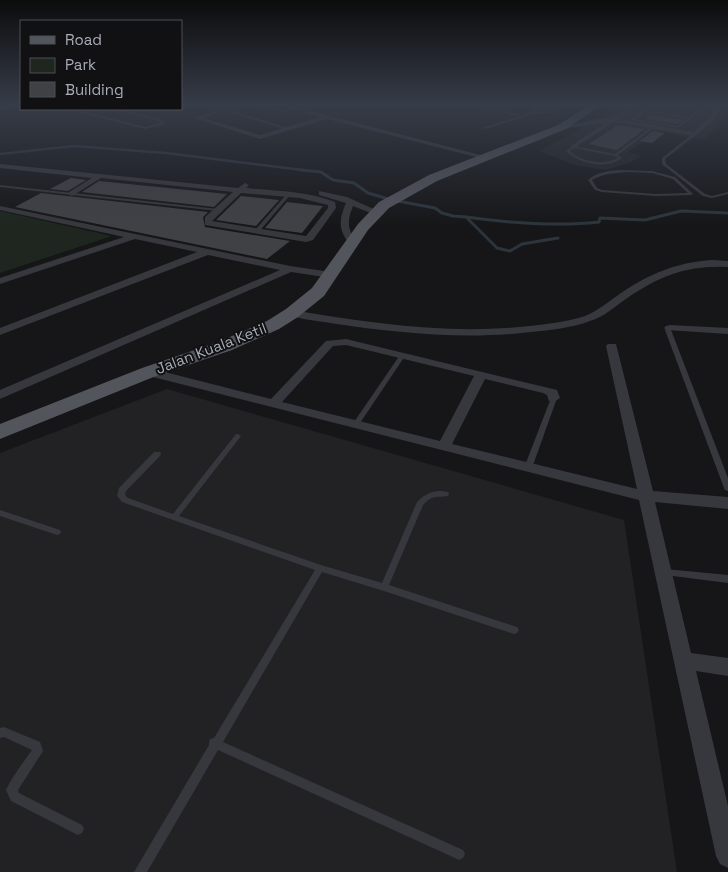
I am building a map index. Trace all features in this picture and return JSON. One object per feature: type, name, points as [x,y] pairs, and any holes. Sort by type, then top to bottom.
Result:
[{"type":"main road","name":"Jalan Kuala Ketil","points":[[0,432],[149,372],[256,333],[292,313],[318,292],[352,242],[380,208],[398,196],[433,178],[513,146]]},
{"type":"street","points":[[440,146],[484,157]]},
{"type":"street","points":[[0,160],[242,188],[321,200],[332,204],[332,208],[310,238],[306,239],[208,223],[208,219],[242,188]]},
{"type":"street","points":[[0,166],[242,188],[319,192],[351,202],[380,208]]},
{"type":"street","points":[[72,194],[106,171]]},
{"type":"street","points":[[351,202],[342,224],[344,232],[352,242]]},
{"type":"street","points":[[0,208],[290,269],[331,275]]},
{"type":"street","points":[[0,281],[136,236]]},
{"type":"street","points":[[0,332],[210,251]]},
{"type":"street","points":[[292,313],[366,326],[416,332],[486,334],[523,330],[588,318],[649,280],[675,268],[708,262],[728,264]]},
{"type":"street","points":[[0,395],[290,269]]},
{"type":"street","points":[[670,328],[728,331]]},
{"type":"street","points":[[274,403],[330,343],[346,342],[547,390],[553,393],[554,398]]},
{"type":"street","points":[[612,346],[645,496],[665,572],[728,856]]},
{"type":"street","points":[[149,372],[645,496],[728,503]]},
{"type":"street","points":[[444,447],[480,375]]},
{"type":"street","points":[[684,661],[728,667]]},
{"type":"lane","points":[[616,155],[628,146]]},
{"type":"lane","points":[[681,146],[664,159],[664,164],[667,168],[708,196],[728,193]]},
{"type":"lane","points":[[573,147],[616,155],[620,158],[615,162],[599,164],[570,155],[568,151],[573,147]]},
{"type":"lane","points":[[674,178],[691,194],[656,196],[602,191],[596,189],[590,180],[602,174],[652,172],[681,178]]},
{"type":"lane","points":[[0,186],[218,210]]},
{"type":"lane","points":[[256,232],[288,195]]},
{"type":"lane","points":[[670,328],[668,330],[728,488]]},
{"type":"lane","points":[[356,424],[402,356]]},
{"type":"lane","points":[[528,468],[554,398]]},
{"type":"lane","points":[[175,516],[238,436]]},
{"type":"lane","points":[[157,454],[122,490],[121,496],[125,500],[320,568],[514,630]]},
{"type":"lane","points":[[384,587],[420,504],[428,495],[436,493],[445,494]]},
{"type":"lane","points":[[0,513],[57,532]]},
{"type":"lane","points":[[140,872],[214,743],[320,568]]},
{"type":"lane","points":[[665,572],[728,579]]},
{"type":"lane","points":[[0,733],[4,732],[36,746],[38,750],[16,780],[12,790],[15,797],[78,829]]},
{"type":"lane","points":[[214,743],[459,854]]},
{"type":"shaded area","points":[[549,146],[637,146],[628,152],[641,156],[631,162],[606,170],[575,165],[539,151]]},
{"type":"shaded area","points":[[167,389],[624,520],[677,872],[0,872],[0,453]]},
{"type":"green space","points":[[0,211],[112,236],[0,273]]},
{"type":"building","points":[[597,146],[623,146],[617,150]]},
{"type":"building","points":[[71,178],[86,180],[68,191],[50,189]]},
{"type":"building","points":[[99,181],[227,194],[214,207],[82,192]]},
{"type":"building","points":[[41,193],[208,212],[203,217],[205,227],[290,241],[267,259],[15,207]]},
{"type":"building","points":[[241,196],[279,200],[256,226],[216,220]]},
{"type":"building","points":[[287,202],[323,206],[302,233],[265,228]]},
{"type":"waterway","points":[[0,154],[74,146],[166,153],[311,171]]},
{"type":"waterway","points":[[301,170],[311,171]]},
{"type":"waterway","points":[[311,171],[321,172],[333,180],[354,183],[368,193],[392,200],[435,208],[442,213],[453,216],[466,217]]},
{"type":"waterway","points":[[466,217],[516,223],[566,224],[599,222],[600,218],[645,220],[681,211],[728,213]]},
{"type":"waterway","points":[[466,217],[497,248],[510,251],[522,244],[558,238]]}]
